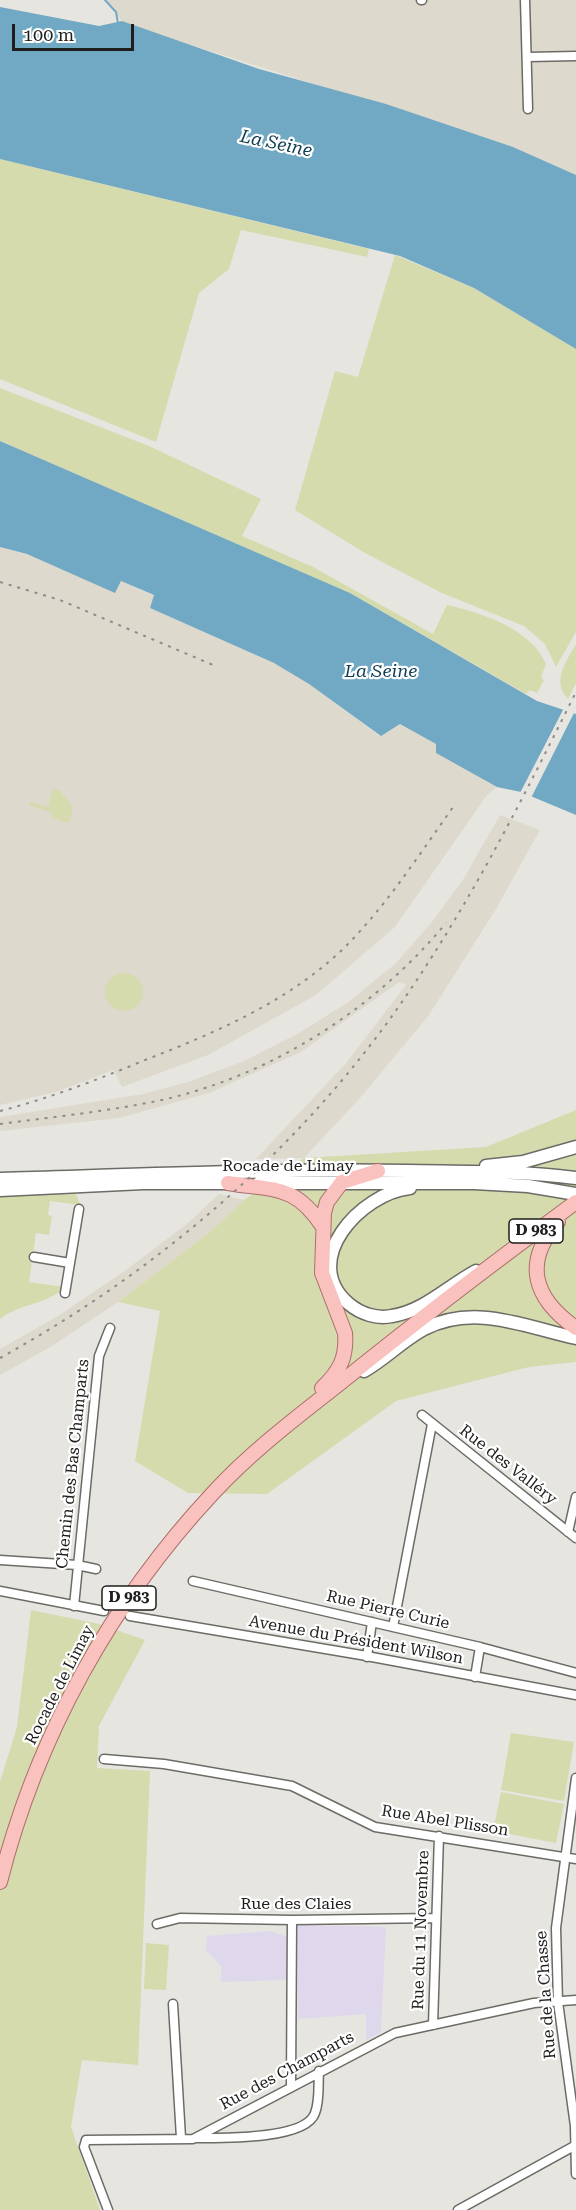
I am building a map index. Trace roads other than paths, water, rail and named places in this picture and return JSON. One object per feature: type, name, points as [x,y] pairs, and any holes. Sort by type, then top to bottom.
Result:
[{"type":"main road","points":[[408,1171],[523,1162],[576,1147]]},
{"type":"main road","points":[[289,1422],[335,1375],[346,1351],[345,1333],[322,1274],[323,1227],[327,1202],[342,1182],[378,1171]]},
{"type":"main road","name":"Rocade de Limay","points":[[0,1179],[99,1174],[378,1171],[536,1173],[576,1178]]},
{"type":"main road","name":"Rocade de Limay","points":[[0,1190],[143,1183],[342,1182],[474,1183],[528,1186],[576,1194]]},
{"type":"main road","points":[[228,1183],[297,1197],[309,1207],[323,1227]]},
{"type":"main road","points":[[474,1183],[396,1190],[373,1200],[355,1215],[336,1242],[331,1263],[333,1280],[338,1293],[353,1308],[374,1316],[393,1316],[429,1301],[462,1279],[497,1260]]},
{"type":"main road","points":[[576,1202],[547,1235],[538,1259],[537,1278],[546,1303],[576,1328]]},
{"type":"main road","name":"D 983","points":[[289,1422],[497,1260],[576,1202]]},
{"type":"main road","points":[[336,1386],[369,1369],[427,1328],[462,1318],[501,1318],[576,1338]]},
{"type":"main road","name":"Rocade de Limay","points":[[0,1882],[20,1813],[38,1764],[59,1716],[104,1634],[177,1533],[215,1490],[289,1422]]},
{"type":"street","points":[[525,0],[528,110]]},
{"type":"street","points":[[528,57],[576,56]]},
{"type":"street","points":[[65,1293],[79,1209]]},
{"type":"street","points":[[34,1257],[70,1263]]},
{"type":"street","name":"Chemin des Bas Champarts","points":[[74,1606],[99,1356],[110,1328]]},
{"type":"street","name":"Rue des Valléry","points":[[422,1415],[576,1538]]},
{"type":"street","points":[[393,1627],[432,1425]]},
{"type":"street","points":[[568,1532],[576,1497]]},
{"type":"street","points":[[0,1560],[77,1565],[96,1569]]},
{"type":"street","name":"Rue Pierre Curie","points":[[193,1581],[480,1647],[576,1673]]},
{"type":"street","points":[[0,1591],[104,1611]]},
{"type":"street","name":"Avenue du Président Wilson","points":[[130,1616],[576,1695]]},
{"type":"street","points":[[367,1657],[372,1622]]},
{"type":"street","points":[[475,1677],[480,1647]]},
{"type":"street","name":"Rue Abel Plisson","points":[[104,1759],[164,1764],[292,1786],[375,1827],[576,1859]]},
{"type":"street","name":"Rue de la Chasse","points":[[576,1778],[556,1928],[558,2002],[575,2126],[576,2174]]},
{"type":"street","name":"Rue du 11 Novembre","points":[[433,2025],[439,1836]]},
{"type":"street","name":"Rue des Claies","points":[[157,1924],[180,1918],[292,1920],[436,1918]]},
{"type":"street","points":[[291,2085],[292,1920]]},
{"type":"street","name":"Rue des Champarts","points":[[193,2139],[291,2085],[395,2033],[534,2003],[576,2000]]},
{"type":"street","points":[[173,2004],[181,2138]]},
{"type":"street","points":[[108,2210],[84,2147],[86,2140],[193,2139],[286,2132],[307,2124],[315,2114],[319,2071]]},
{"type":"street","points":[[458,2210],[575,2146]]},
{"type":"water","points":[[0,7],[99,26],[122,21],[259,69],[386,104],[513,147],[576,175],[576,349],[474,288],[400,256],[0,159]]},
{"type":"water","name":"La Seine","points":[[0,441],[350,593],[537,701],[576,714],[576,815],[521,792],[497,787],[436,753],[436,744],[400,724],[381,736],[309,684],[274,663],[150,608],[154,595],[121,581],[115,593],[27,554],[0,547]]},
{"type":"waterway","points":[[105,0],[116,12],[118,23]]},
{"type":"railway","points":[[0,582],[60,600],[213,665]]},
{"type":"railway","points":[[0,1358],[59,1324],[116,1286],[171,1245],[224,1201],[322,1104],[366,1051],[406,996],[453,923],[517,809],[576,692]]},
{"type":"railway","points":[[0,1111],[109,1075],[198,1039],[274,1001],[298,985],[342,950],[373,916],[456,803]]},
{"type":"railway","points":[[0,1124],[102,1111],[162,1100],[203,1089],[243,1074],[281,1056],[354,1010],[418,954],[446,923]]}]
